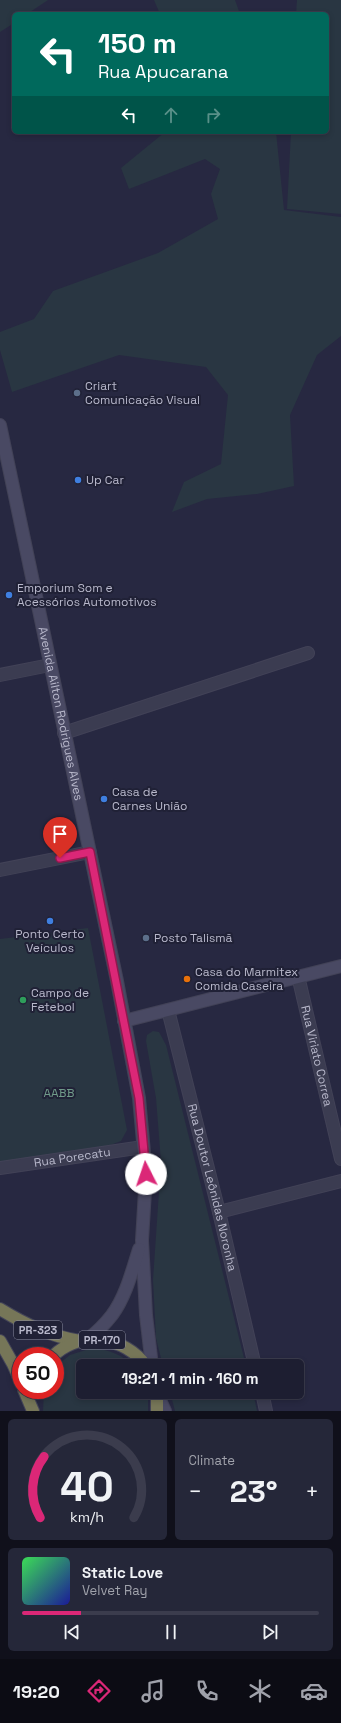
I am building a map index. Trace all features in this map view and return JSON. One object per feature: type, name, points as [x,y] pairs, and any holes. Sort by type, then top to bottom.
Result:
[{"type":"highway","name":"PR-323","points":[[0,1309],[27,1326],[61,1338],[84,1340]]},
{"type":"highway","name":"PR-170","points":[[64,1348],[84,1340],[108,1340],[124,1345],[142,1359]]},
{"type":"highway","name":"PR-323","points":[[0,1341],[12,1362]]},
{"type":"highway","points":[[28,1399],[33,1411]]},
{"type":"highway","points":[[33,1411],[34,1399]]},
{"type":"highway","points":[[157,1411],[158,1399]]},
{"type":"main road","name":"Avenida Ailton Rodrigues Alves","points":[[0,428],[90,852],[139,1098],[145,1195],[142,1240]]},
{"type":"main road","points":[[124,1021],[341,966]]},
{"type":"main road","points":[[84,1340],[110,1318],[119,1304],[124,1295],[142,1240]]},
{"type":"main road","points":[[142,1240],[146,1315],[151,1359]]},
{"type":"main road","points":[[160,1399],[165,1411]]},
{"type":"street","points":[[64,733],[308,653]]},
{"type":"street","points":[[0,675],[50,665]]},
{"type":"street","points":[[0,870],[90,852]]},
{"type":"street","name":"Rua Viriato Correa","points":[[298,976],[341,1159]]},
{"type":"street","name":"Rua Doutor Leônidas Noronha","points":[[168,1010],[219,1212],[253,1359]]},
{"type":"street","name":"Rua Porecatu","points":[[0,1168],[143,1147]]},
{"type":"street","points":[[219,1212],[341,1182]]},
{"type":"street","points":[[263,1399],[266,1411]]},
{"type":"green space","points":[[0,0],[48,0],[30,12],[12,12],[12,24],[0,32]]},
{"type":"green space","points":[[154,0],[235,0],[239,12],[159,12]]},
{"type":"green space","points":[[297,0],[341,0],[341,214],[287,209],[291,134],[329,134],[329,12],[296,12]]},
{"type":"green space","points":[[163,134],[276,134],[284,210],[341,217],[341,336],[317,355],[290,415],[294,486],[257,494],[207,499],[172,512],[184,482],[221,464],[228,395],[206,367],[119,355],[12,392],[0,350],[0,332],[34,319],[53,291],[158,253],[218,219],[211,194],[220,169],[205,159],[129,189],[121,168]]},
{"type":"green space","name":"AABB","points":[[88,928],[127,1130],[121,1141],[108,1146],[0,1163],[0,939]]},
{"type":"green space","points":[[153,1031],[159,1032],[166,1045],[244,1359],[161,1359],[156,1338],[153,1280],[161,1162],[156,1098],[146,1041],[147,1035]]},
{"type":"green space","points":[[89,1349],[96,1349],[108,1351],[125,1359],[76,1359],[76,1399],[148,1399],[148,1411],[43,1411],[44,1399],[64,1399],[64,1360],[70,1355]]},
{"type":"green space","points":[[172,1399],[254,1399],[257,1411],[175,1411]]},
{"type":"place","name":"Criart Comunicação Visual","points":[[77,393]]},
{"type":"place","name":"Up Car","points":[[78,480]]},
{"type":"place","name":"Emporium Som e Acessórios Automotivos","points":[[9,595]]},
{"type":"place","name":"Casa de Carnes União","points":[[104,799]]},
{"type":"place","name":"Ponto Certo Veículos","points":[[50,921]]},
{"type":"place","name":"Posto Talismã","points":[[146,938]]},
{"type":"place","name":"Casa do Marmitex Comida Caseira","points":[[187,979]]},
{"type":"place","name":"Campo de Fetebol","points":[[23,1000]]},
{"type":"route","points":[[60,858],[90,852],[132,1057],[139,1098],[146,1174]]}]
